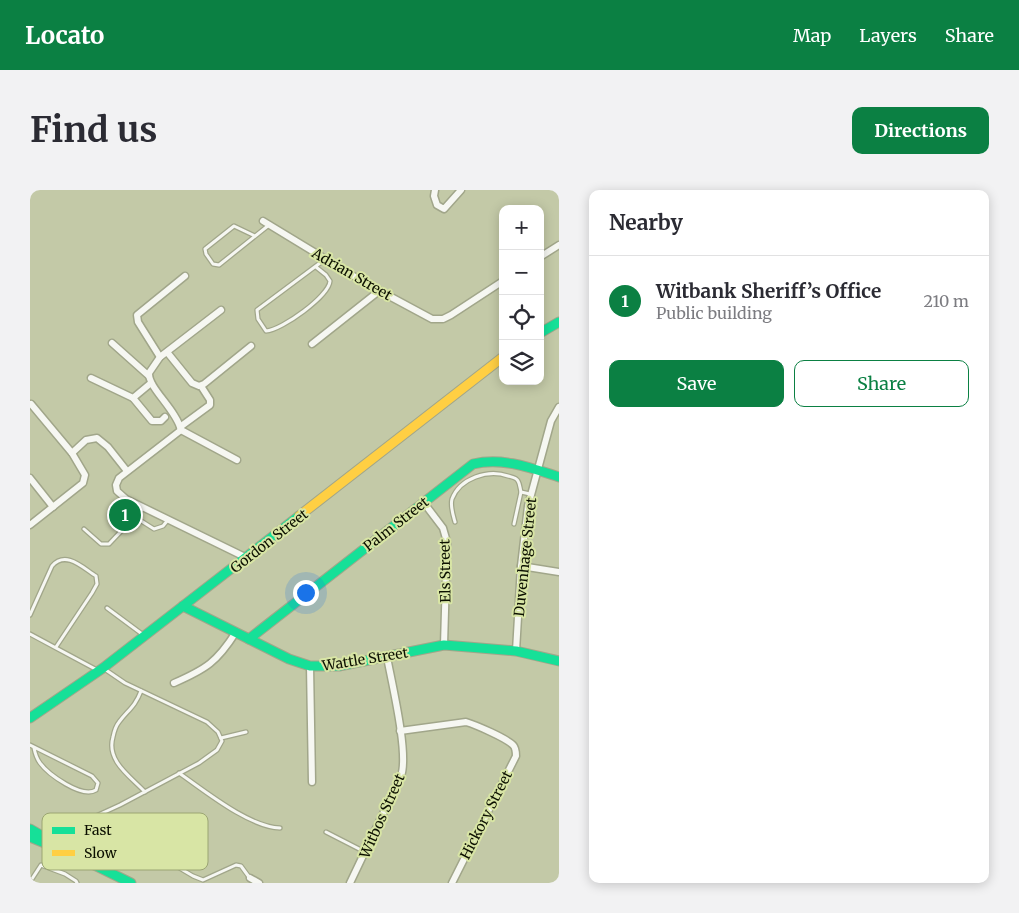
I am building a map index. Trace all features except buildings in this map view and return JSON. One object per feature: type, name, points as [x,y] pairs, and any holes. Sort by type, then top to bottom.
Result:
[{"type":"street","points":[[435,190],[435,201],[437,205],[444,209],[462,190]]},
{"type":"street","name":"Adrian Street","points":[[266,223],[379,291],[432,319],[443,320],[499,284]]},
{"type":"street","points":[[544,254],[559,245]]},
{"type":"street","points":[[160,357],[138,322],[138,315],[185,276]]},
{"type":"street","points":[[312,344],[379,291]]},
{"type":"street","points":[[149,376],[152,367],[160,357],[221,310]]},
{"type":"street","points":[[544,331],[559,322]]},
{"type":"street","points":[[112,343],[149,376],[151,383],[174,413],[180,428],[237,460]]},
{"type":"street","points":[[201,386],[251,346]]},
{"type":"street","points":[[167,352],[192,383],[201,386],[210,400],[210,405],[127,471],[117,482],[117,491],[126,499],[247,558]]},
{"type":"street","name":"Gordon Street","points":[[30,718],[102,670],[499,360]]},
{"type":"street","points":[[91,378],[133,398],[152,421],[161,421],[165,417]]},
{"type":"street","points":[[133,398],[151,383]]},
{"type":"street","points":[[30,525],[83,483],[85,479],[84,471],[72,453],[31,404]]},
{"type":"street","name":"Duvenhage Street","points":[[516,651],[524,531],[537,470],[551,421],[559,408]]},
{"type":"street","points":[[72,453],[86,440],[97,438],[108,447],[127,471]]},
{"type":"street","name":"Palm Street","points":[[249,639],[467,468],[480,461],[487,460],[537,470],[559,477]]},
{"type":"street","points":[[30,478],[53,507]]},
{"type":"street","name":"Els Street","points":[[424,503],[443,528],[447,542],[444,645]]},
{"type":"street","points":[[521,566],[559,572]]},
{"type":"street","name":"Wattle Street","points":[[183,606],[289,659],[310,666],[339,666],[444,645],[516,651],[559,662]]},
{"type":"street","points":[[174,683],[206,668],[225,650],[236,632]]},
{"type":"street","name":"Witbos Street","points":[[350,883],[402,772],[404,756],[387,657]]},
{"type":"street","points":[[310,666],[312,782]]},
{"type":"street","name":"Hickory Street","points":[[400,731],[466,722],[514,746],[516,756],[452,883]]},
{"type":"street","points":[[30,829],[42,835]]},
{"type":"street","points":[[30,837],[42,842]]},
{"type":"street","points":[[104,870],[130,883]]},
{"type":"street","points":[[250,878],[259,883]]},
{"type":"lane","points":[[255,236],[234,226],[206,249],[206,254],[213,264],[219,265],[255,236],[266,223]]},
{"type":"lane","points":[[316,267],[329,278],[329,287],[323,295],[288,322],[276,329],[266,331],[258,319],[257,310],[325,259]]},
{"type":"lane","points":[[454,522],[452,499],[461,488],[476,477],[490,473],[514,477],[519,482],[521,492],[514,524]]},
{"type":"lane","points":[[521,492],[531,494]]},
{"type":"lane","points":[[84,530],[100,544],[106,545],[111,543],[144,507]]},
{"type":"lane","points":[[135,517],[154,529],[163,526],[168,519]]},
{"type":"lane","points":[[30,615],[56,561],[67,559],[73,561],[96,576],[98,582],[92,593],[56,647]]},
{"type":"lane","points":[[107,608],[145,636]]},
{"type":"lane","points":[[30,634],[125,683],[207,722],[215,727],[221,738],[217,750],[200,762],[102,813]]},
{"type":"lane","points":[[141,690],[133,708],[117,725],[111,743],[111,752],[121,768],[144,792]]},
{"type":"lane","points":[[221,738],[246,732]]},
{"type":"lane","points":[[30,745],[92,776],[98,783],[96,790],[92,792],[80,790],[48,772],[38,762],[34,748]]},
{"type":"lane","points":[[179,773],[247,817],[270,828],[280,828]]},
{"type":"lane","points":[[326,832],[365,852]]},
{"type":"lane","points":[[30,882],[42,865]]},
{"type":"lane","points":[[183,870],[203,880],[239,865],[250,878]]},
{"type":"lane","points":[[55,870],[65,874],[77,883]]},
{"type":"traffic: fast","points":[[544,331],[559,322]]},
{"type":"traffic: fast","points":[[249,639],[473,464],[484,462],[517,464],[559,477]]},
{"type":"traffic: fast","points":[[30,718],[103,668],[299,516]]},
{"type":"traffic: fast","points":[[183,606],[289,659],[310,666],[339,666],[444,645],[516,651],[559,661]]},
{"type":"traffic: fast","points":[[30,829],[42,836]]},
{"type":"traffic: fast","points":[[30,837],[42,842]]},
{"type":"traffic: fast","points":[[105,870],[131,883]]},
{"type":"traffic: slow","points":[[299,516],[499,360]]},
{"type":"place","name":"Witbank Sheriff’s Office","points":[[125,515]]}]
